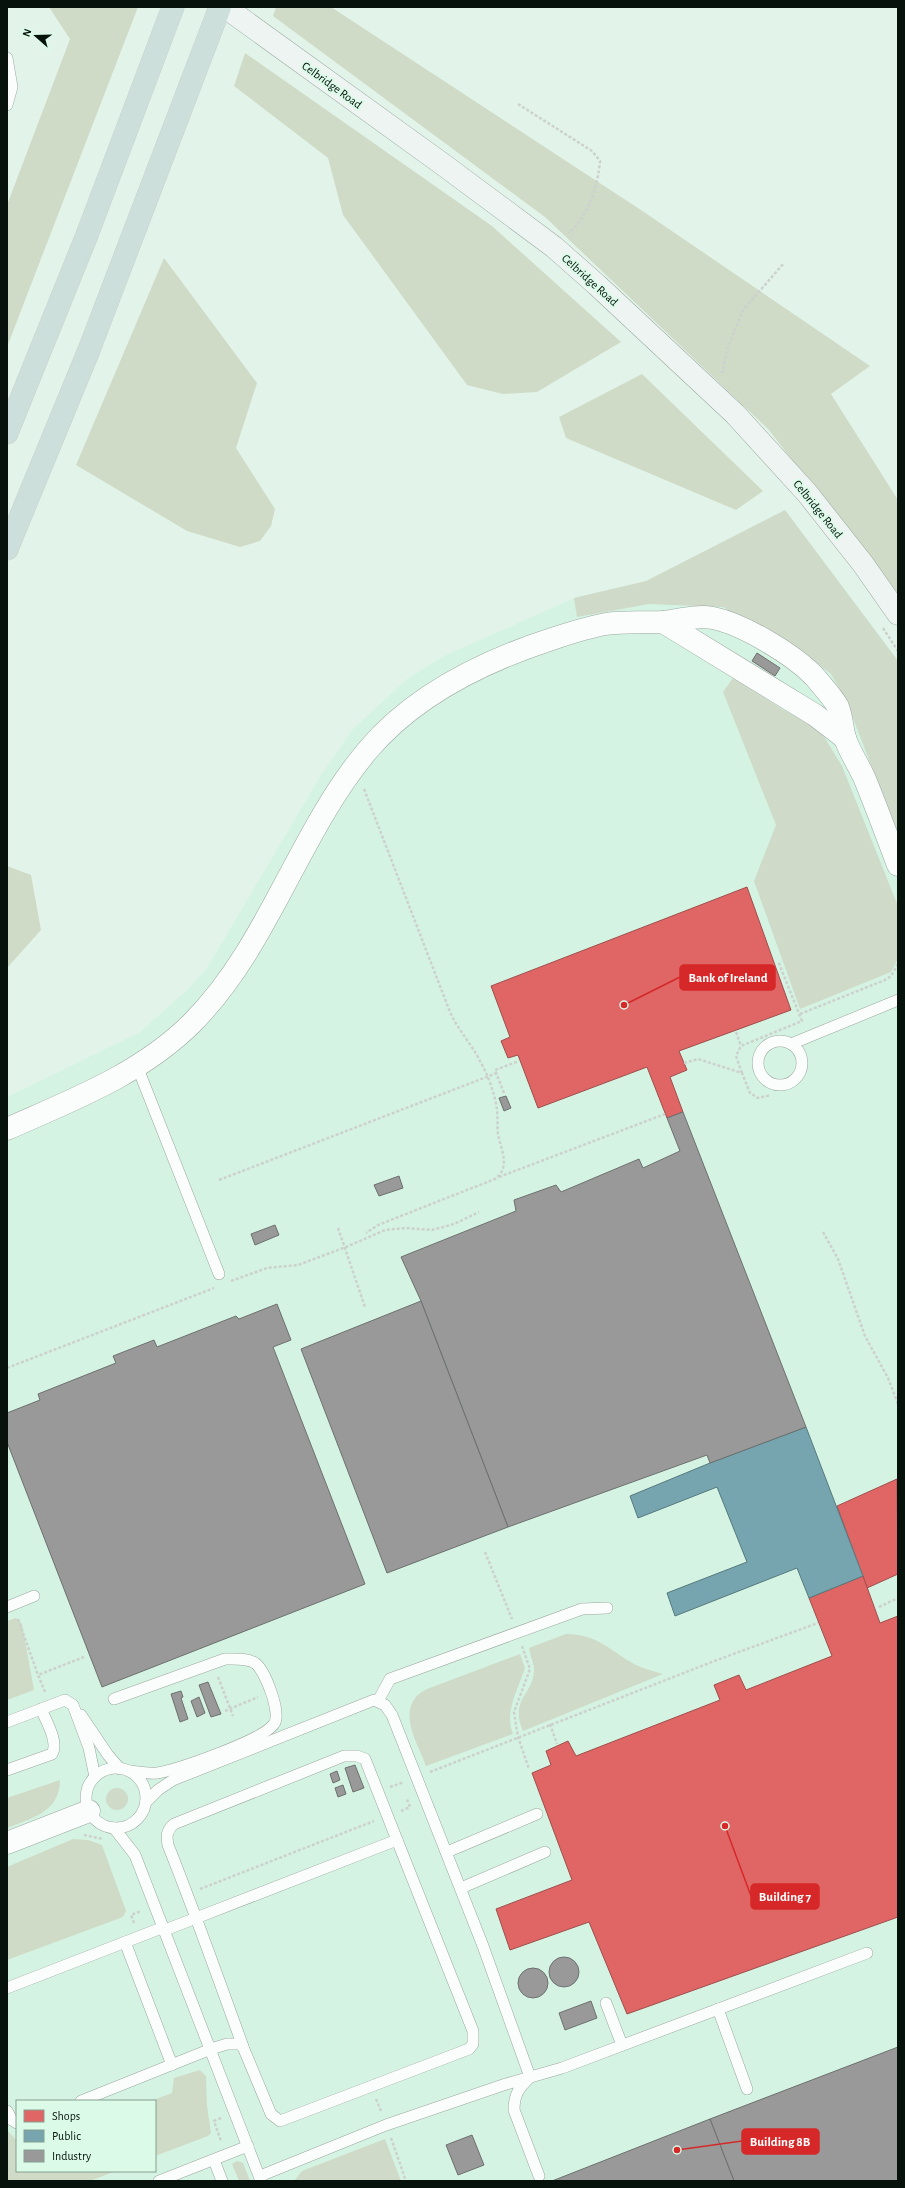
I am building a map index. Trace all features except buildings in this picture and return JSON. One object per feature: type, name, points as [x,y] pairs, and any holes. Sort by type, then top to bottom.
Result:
[{"type":"highway","points":[[7,433],[87,235],[173,7]]},
{"type":"highway","points":[[7,549],[92,343],[220,7]]},
{"type":"main road","name":"Celbridge Road","points":[[225,7],[441,163],[554,247],[734,414],[807,493],[863,564],[898,614]]},
{"type":"street","points":[[7,1130],[108,1084],[137,1066],[170,1043],[215,998],[248,952],[332,799],[350,772],[386,729],[411,709],[488,663],[583,629],[624,622],[663,622],[710,618],[740,627],[793,658],[813,676],[837,706],[845,738],[862,773],[898,865]]},
{"type":"street","points":[[663,622],[815,715],[845,738]]},
{"type":"street","points":[[7,1844],[89,1811]]},
{"type":"lane","points":[[7,58],[12,87],[7,105]]},
{"type":"lane","points":[[791,1044],[800,1054],[802,1062],[799,1075],[789,1084],[782,1085],[767,1082],[760,1073],[758,1066],[761,1053],[765,1047],[777,1041],[791,1044],[898,1000]]},
{"type":"lane","points":[[137,1066],[218,1274]]},
{"type":"lane","points":[[7,1607],[34,1596]]},
{"type":"lane","points":[[378,1701],[390,1679],[517,1634],[582,1609],[607,1608]]},
{"type":"lane","points":[[95,1777],[111,1769],[145,1773],[165,1771],[222,1752],[264,1733],[274,1724],[278,1711],[266,1681],[255,1664],[240,1658],[225,1659],[114,1699]]},
{"type":"lane","points":[[7,1722],[65,1700],[73,1705],[108,1755],[125,1770],[137,1777],[143,1784],[146,1793],[146,1802],[143,1811],[135,1822],[123,1828],[104,1826],[95,1820],[89,1811],[87,1794],[95,1777],[89,1748],[73,1705]]},
{"type":"lane","points":[[146,1802],[158,1790],[173,1780],[374,1700],[385,1705],[392,1715],[461,1888],[530,2077]]},
{"type":"lane","points":[[7,1770],[52,1754],[54,1750],[54,1741],[46,1707]]},
{"type":"lane","points":[[344,1756],[357,1756],[364,1759],[378,1791],[473,2031],[473,2044],[470,2050],[280,2121],[271,2114],[243,2047],[166,1836],[169,1829],[174,1824],[344,1756]]},
{"type":"lane","points":[[446,1852],[537,1814]]},
{"type":"lane","points":[[114,1828],[135,1855],[261,2179],[386,2125],[622,2045],[867,1953]]},
{"type":"lane","points":[[7,1988],[125,1942],[196,1918],[398,1840]]},
{"type":"lane","points":[[461,1888],[545,1852]]},
{"type":"lane","points":[[125,1942],[172,2065]]},
{"type":"lane","points":[[606,2003],[622,2045]]},
{"type":"lane","points":[[718,2009],[747,2089]]},
{"type":"lane","points":[[84,2100],[227,2044],[240,2044],[243,2047]]},
{"type":"lane","points":[[530,2077],[518,2089],[514,2099],[514,2110],[539,2176]]},
{"type":"lane","points":[[7,2111],[12,2120],[16,2122]]},
{"type":"lane","points":[[159,2181],[248,2146]]},
{"type":"lane","points":[[214,2160],[222,2181]]},
{"type":"path","points":[[518,104],[592,151],[600,162],[599,176],[578,226],[554,247]]},
{"type":"path","points":[[706,387],[724,371],[727,350],[743,310],[784,263]]},
{"type":"path","points":[[878,622],[898,651]]},
{"type":"path","points":[[350,772],[360,779],[455,1024],[474,1050],[495,1097],[498,1133],[504,1158],[504,1166],[500,1175],[495,1179]]},
{"type":"path","points":[[771,1095],[758,1098],[750,1093],[736,1056],[741,1046],[802,1021],[778,961]]},
{"type":"path","points":[[800,1014],[885,980],[891,976],[898,964]]},
{"type":"path","points":[[736,1032],[741,1046]]},
{"type":"path","points":[[684,1063],[698,1059],[742,1073]]},
{"type":"path","points":[[504,1093],[495,1070],[519,1061]]},
{"type":"path","points":[[219,1180],[497,1073]]},
{"type":"path","points":[[366,1233],[378,1225],[665,1114]]},
{"type":"path","points":[[225,1284],[259,1270],[298,1265],[346,1248],[385,1230],[406,1228],[432,1230],[454,1224],[479,1212]]},
{"type":"path","points":[[338,1228],[365,1307]]},
{"type":"path","points":[[823,1232],[838,1259],[865,1336],[888,1378],[898,1404]]},
{"type":"path","points":[[7,1368],[219,1286]]},
{"type":"path","points":[[485,1552],[530,1669],[514,1712],[518,1737],[529,1769]]},
{"type":"path","points":[[879,1607],[898,1598]]},
{"type":"path","points":[[16,1614],[38,1674],[46,1707]]},
{"type":"path","points":[[378,1791],[550,1724],[818,1623]]},
{"type":"path","points":[[38,1674],[84,1657]]},
{"type":"path","points":[[213,1664],[233,1716]]},
{"type":"path","points":[[226,1711],[270,1692]]},
{"type":"path","points":[[550,1724],[557,1744]]},
{"type":"shaded area","points":[[49,7],[138,7],[7,347],[7,205],[70,39]]},
{"type":"shaded area","points":[[276,7],[331,7],[644,212],[870,366],[831,394],[898,500],[898,596],[768,429],[545,217],[273,16]]},
{"type":"shaded area","points":[[245,53],[492,226],[621,342],[537,392],[503,394],[467,385],[343,215],[328,158],[234,86]]},
{"type":"shaded area","points":[[164,258],[257,383],[236,448],[275,509],[271,526],[260,541],[240,547],[187,531],[76,465]]},
{"type":"shaded area","points":[[642,374],[763,491],[736,510],[566,438],[559,417]]},
{"type":"shaded area","points":[[785,510],[898,660],[898,2181],[7,2181],[7,1097],[140,1032],[188,989],[207,968],[321,775],[353,729],[407,679],[442,657],[574,598],[647,581]]},
{"type":"shaded area","points":[[785,510],[898,661],[898,835],[846,700],[831,674],[797,647],[723,607],[649,604],[577,617],[574,598],[646,581]]},
{"type":"shaded area","points":[[733,678],[782,709],[820,730],[842,766],[898,906],[898,959],[891,972],[800,1009],[754,881],[776,825],[723,692]]},
{"type":"shaded area","points":[[7,866],[31,875],[41,930],[7,968]]},
{"type":"shaded area","points":[[16,1618],[22,1624],[34,1690],[7,1700],[7,1621]]},
{"type":"shaded area","points":[[566,1634],[587,1637],[595,1640],[636,1665],[663,1674],[523,1731],[519,1720],[520,1704],[533,1678],[534,1670],[529,1648]]},
{"type":"shaded area","points":[[520,1654],[525,1668],[511,1709],[510,1718],[513,1734],[426,1766],[415,1741],[410,1723],[409,1714],[415,1698],[427,1689]]},
{"type":"shaded area","points":[[60,1780],[59,1791],[50,1807],[35,1817],[7,1828],[7,1798]]},
{"type":"shaded area","points":[[117,1788],[125,1791],[128,1799],[125,1807],[117,1810],[109,1807],[106,1799],[109,1791]]},
{"type":"shaded area","points":[[73,1839],[88,1840],[102,1845],[126,1911],[123,1917],[7,1960],[7,1867]]},
{"type":"shaded area","points":[[200,2070],[206,2076],[207,2106],[211,2133],[208,2136],[156,2156],[156,2100],[154,2100],[172,2093],[174,2078]]},
{"type":"shaded area","points":[[7,2130],[16,2140],[16,2172],[113,2172],[90,2181],[7,2181]]},
{"type":"shaded area","points":[[385,2139],[401,2181],[294,2181],[302,2171]]},
{"type":"shaded area","points":[[237,2161],[243,2163],[250,2181],[239,2181],[232,2164]]},
{"type":"place","name":"Bank of Ireland","points":[[624,1005]]},
{"type":"place","name":"Building 7","points":[[725,1826]]},
{"type":"place","name":"Building 8B","points":[[677,2150]]}]
